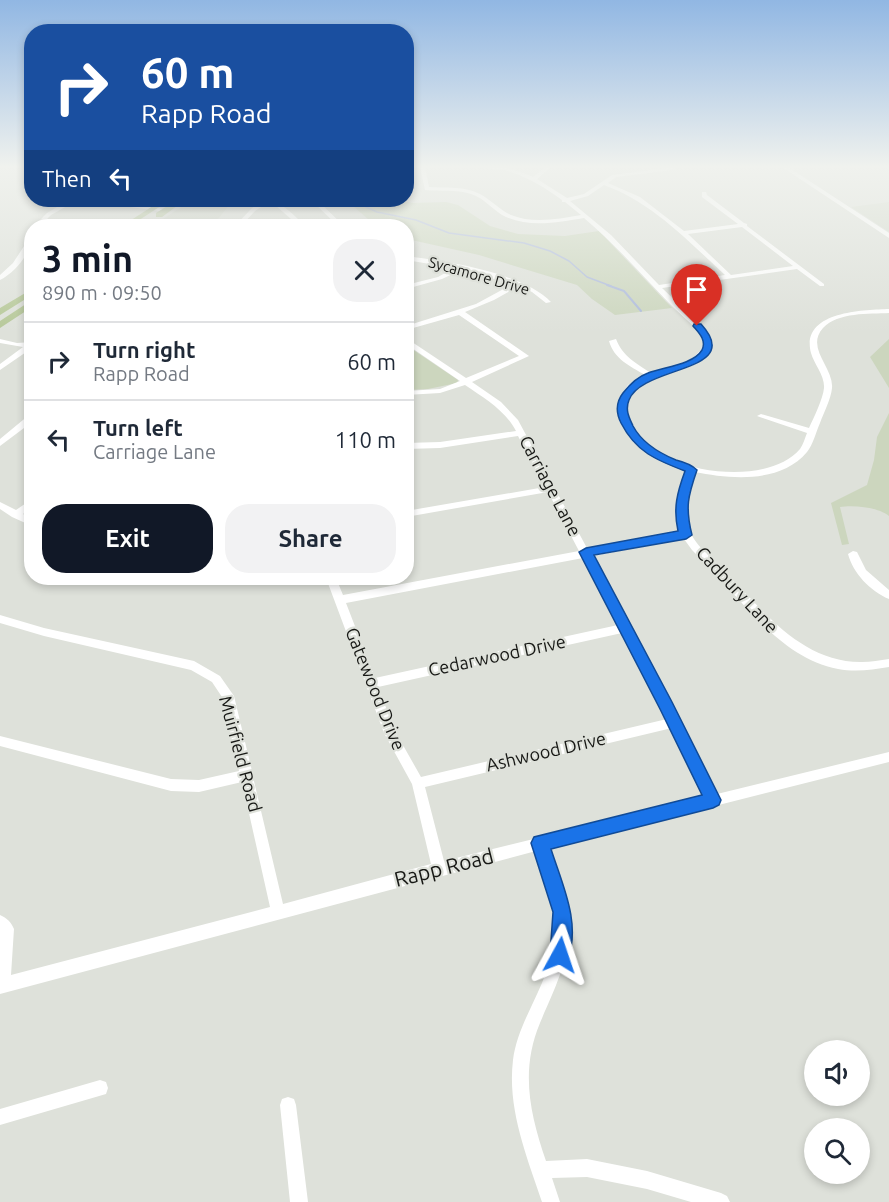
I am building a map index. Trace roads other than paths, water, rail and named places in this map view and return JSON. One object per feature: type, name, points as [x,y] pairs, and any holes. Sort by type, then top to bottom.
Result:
[{"type":"main road","points":[[0,312],[24,296]]},
{"type":"main road","points":[[0,325],[24,308]]},
{"type":"street","points":[[530,221],[557,221]]},
{"type":"street","points":[[590,221],[702,330],[709,345],[706,353],[695,361],[650,375],[636,383],[624,398],[622,414],[627,428],[646,448],[691,470],[737,477],[776,470],[793,461],[804,450],[828,388],[828,379],[814,350],[814,341],[820,327],[843,315],[889,311]]},
{"type":"street","points":[[665,221],[730,277]]},
{"type":"street","points":[[739,221],[822,285]]},
{"type":"street","points":[[867,221],[889,236]]},
{"type":"street","points":[[681,233],[745,225]]},
{"type":"street","points":[[0,278],[11,271],[24,253]]},
{"type":"street","name":"Sycamore Drive","points":[[414,260],[459,268],[518,284],[530,288],[548,302]]},
{"type":"street","points":[[657,287],[799,267]]},
{"type":"street","points":[[414,285],[440,278],[459,268]]},
{"type":"street","points":[[414,326],[460,312],[503,294],[518,284]]},
{"type":"street","points":[[414,393],[440,391],[525,356],[460,312]]},
{"type":"street","points":[[0,334],[24,339]]},
{"type":"street","points":[[0,341],[24,344]]},
{"type":"street","points":[[613,342],[614,348],[626,360],[650,375]]},
{"type":"street","name":"Carriage Lane","points":[[414,346],[510,414],[586,552],[713,800]]},
{"type":"street","points":[[0,368],[24,349]]},
{"type":"street","points":[[761,416],[811,430]]},
{"type":"street","points":[[0,443],[24,424]]},
{"type":"street","points":[[414,446],[440,446],[522,433]]},
{"type":"street","name":"Cadbury Lane","points":[[691,470],[682,497],[680,514],[686,535],[767,624],[783,638],[818,658],[869,668],[889,663]]},
{"type":"street","points":[[414,513],[551,489]]},
{"type":"street","points":[[0,505],[24,519]]},
{"type":"street","points":[[15,515],[24,508]]},
{"type":"street","points":[[339,600],[686,535]]},
{"type":"street","points":[[853,554],[854,563],[861,572],[889,596]]},
{"type":"street","name":"Gatewood Drive","points":[[334,585],[390,734],[418,783],[439,869]]},
{"type":"street","name":"Muirfield Road","points":[[0,619],[44,633],[194,666],[216,679],[228,696],[278,911]]},
{"type":"street","name":"Cedarwood Drive","points":[[370,684],[625,628]]},
{"type":"street","name":"Ashwood Drive","points":[[418,783],[674,722]]},
{"type":"street","points":[[0,741],[171,785],[200,786],[248,775]]},
{"type":"street","name":"Rapp Road","points":[[1,986],[439,869],[889,757]]},
{"type":"street","points":[[540,843],[563,912],[560,955],[525,1039],[520,1086],[530,1139],[551,1202]]},
{"type":"street","points":[[0,922],[7,929],[1,986]]},
{"type":"street","points":[[0,1117],[100,1088]]},
{"type":"street","points":[[288,1105],[299,1202]]},
{"type":"street","points":[[540,1170],[587,1168],[647,1180],[721,1202]]},
{"type":"waterway","points":[[419,221],[449,233],[524,243],[550,251],[569,261],[587,277],[611,286]]},
{"type":"waterway","points":[[607,285],[624,291],[641,311]]}]
